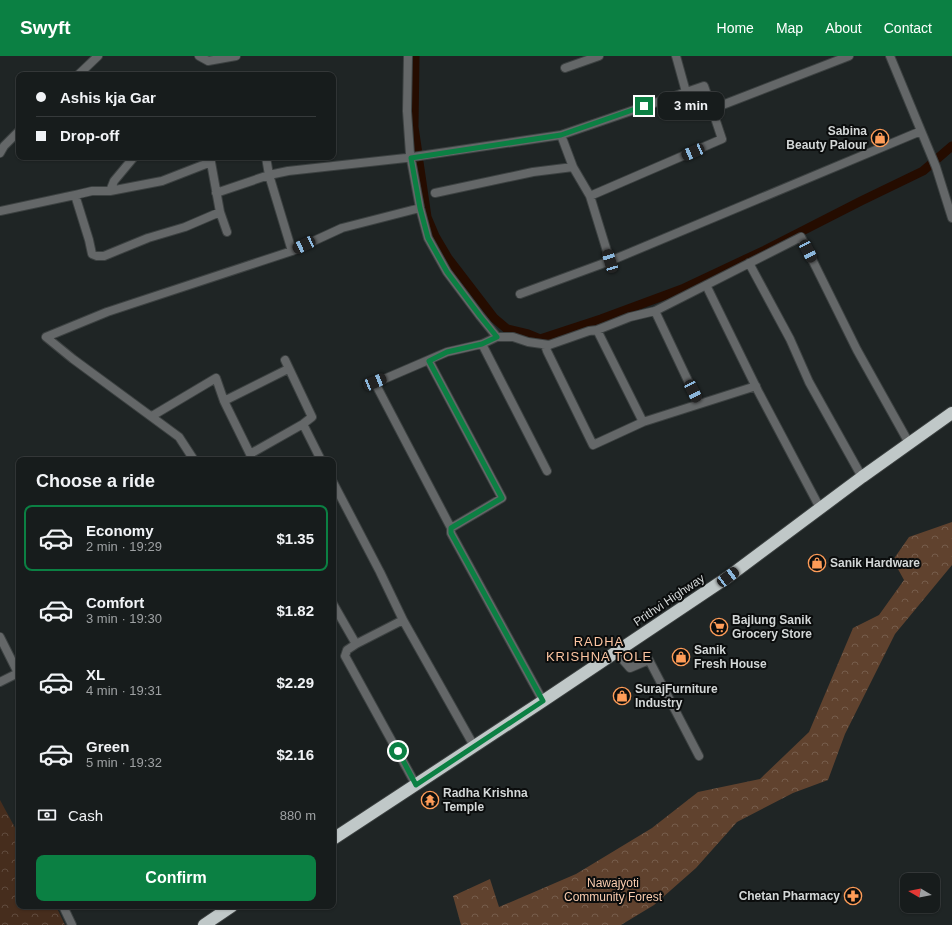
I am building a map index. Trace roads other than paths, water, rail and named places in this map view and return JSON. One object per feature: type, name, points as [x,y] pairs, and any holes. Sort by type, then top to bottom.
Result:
[{"type":"highway","name":"Prithvi Highway","points":[[336,837],[728,577],[952,412]]},
{"type":"highway","points":[[204,925],[228,909]]},
{"type":"street","points":[[81,72],[98,56]]},
{"type":"street","points":[[199,56],[208,61],[236,56]]},
{"type":"street","points":[[408,56],[407,111],[411,158],[420,208],[428,238],[447,272],[497,337]]},
{"type":"street","points":[[565,68],[599,56]]},
{"type":"street","points":[[676,56],[686,92]]},
{"type":"street","points":[[712,109],[849,56]]},
{"type":"street","points":[[890,56],[936,167],[952,218]]},
{"type":"street","points":[[216,193],[288,171],[411,158],[561,135],[704,86],[722,139],[590,196]]},
{"type":"street","points":[[520,294],[610,261],[921,131]]},
{"type":"street","points":[[0,153],[4,146],[16,134]]},
{"type":"street","points":[[561,135],[573,168],[590,196],[610,261]]},
{"type":"street","points":[[110,191],[114,181],[132,160]]},
{"type":"street","points":[[0,211],[92,191],[110,191],[162,181],[208,160]]},
{"type":"street","points":[[210,160],[220,212],[227,232]]},
{"type":"street","points":[[266,160],[269,176],[292,251]]},
{"type":"street","points":[[434,193],[533,172],[573,168]]},
{"type":"street","points":[[75,195],[92,254],[97,256],[104,256],[148,238],[185,227],[220,212]]},
{"type":"street","points":[[192,457],[179,437],[46,337],[107,312],[292,251],[342,228],[420,208]]},
{"type":"street","points":[[543,701],[451,533],[451,528],[375,382],[429,361],[447,352],[482,344],[497,337],[513,337],[528,342],[549,345],[589,331],[597,330],[630,317],[655,312],[801,237],[857,350],[909,443]]},
{"type":"street","points":[[749,263],[790,339],[809,382],[862,477]]},
{"type":"street","points":[[706,285],[756,386],[820,508]]},
{"type":"street","points":[[655,312],[699,404]]},
{"type":"street","points":[[597,330],[643,422]]},
{"type":"street","points":[[482,344],[547,471]]},
{"type":"street","points":[[549,345],[546,348],[547,351],[593,446],[643,422],[756,386]]},
{"type":"street","points":[[152,416],[216,378],[224,401],[251,457],[312,417],[285,360]]},
{"type":"street","points":[[429,361],[502,498],[451,528]]},
{"type":"street","points":[[224,401],[288,369]]},
{"type":"street","points":[[303,424],[320,457]]},
{"type":"street","points":[[336,488],[403,620],[474,746]]},
{"type":"street","points":[[336,609],[356,644]]},
{"type":"street","points":[[403,620],[356,644],[347,650],[345,656],[416,785]]},
{"type":"street","points":[[0,637],[16,670]]},
{"type":"street","points":[[616,652],[630,668],[649,660],[699,756]]},
{"type":"street","points":[[0,682],[16,675]]},
{"type":"street","points":[[64,909],[72,925]]},
{"type":"waterway","points":[[415,56],[414,127],[418,154]]},
{"type":"waterway","points":[[419,162],[427,217],[435,236],[448,258],[494,318],[507,329],[528,334],[540,339],[601,319],[682,289],[765,250],[923,171],[952,146]]},
{"type":"place","name":"Sabina Beauty Palour","points":[[880,138]]},
{"type":"place","name":"Sanik Hardware","points":[[817,563]]},
{"type":"place","name":"Bajlung Sanik Grocery Store","points":[[719,627]]},
{"type":"place","name":"Sanik Fresh House","points":[[681,657]]},
{"type":"place","name":"SurajFurniture Industry","points":[[622,696]]},
{"type":"place","name":"Radha Krishna Temple","points":[[430,800]]},
{"type":"place","name":"Chetan Pharmacy","points":[[853,896]]},
{"type":"district","name":"RADHA KRISHNA TOLE","points":[[599,648]]},
{"type":"park label","name":"Nawajyoti Community Forest","points":[[613,890]]}]
